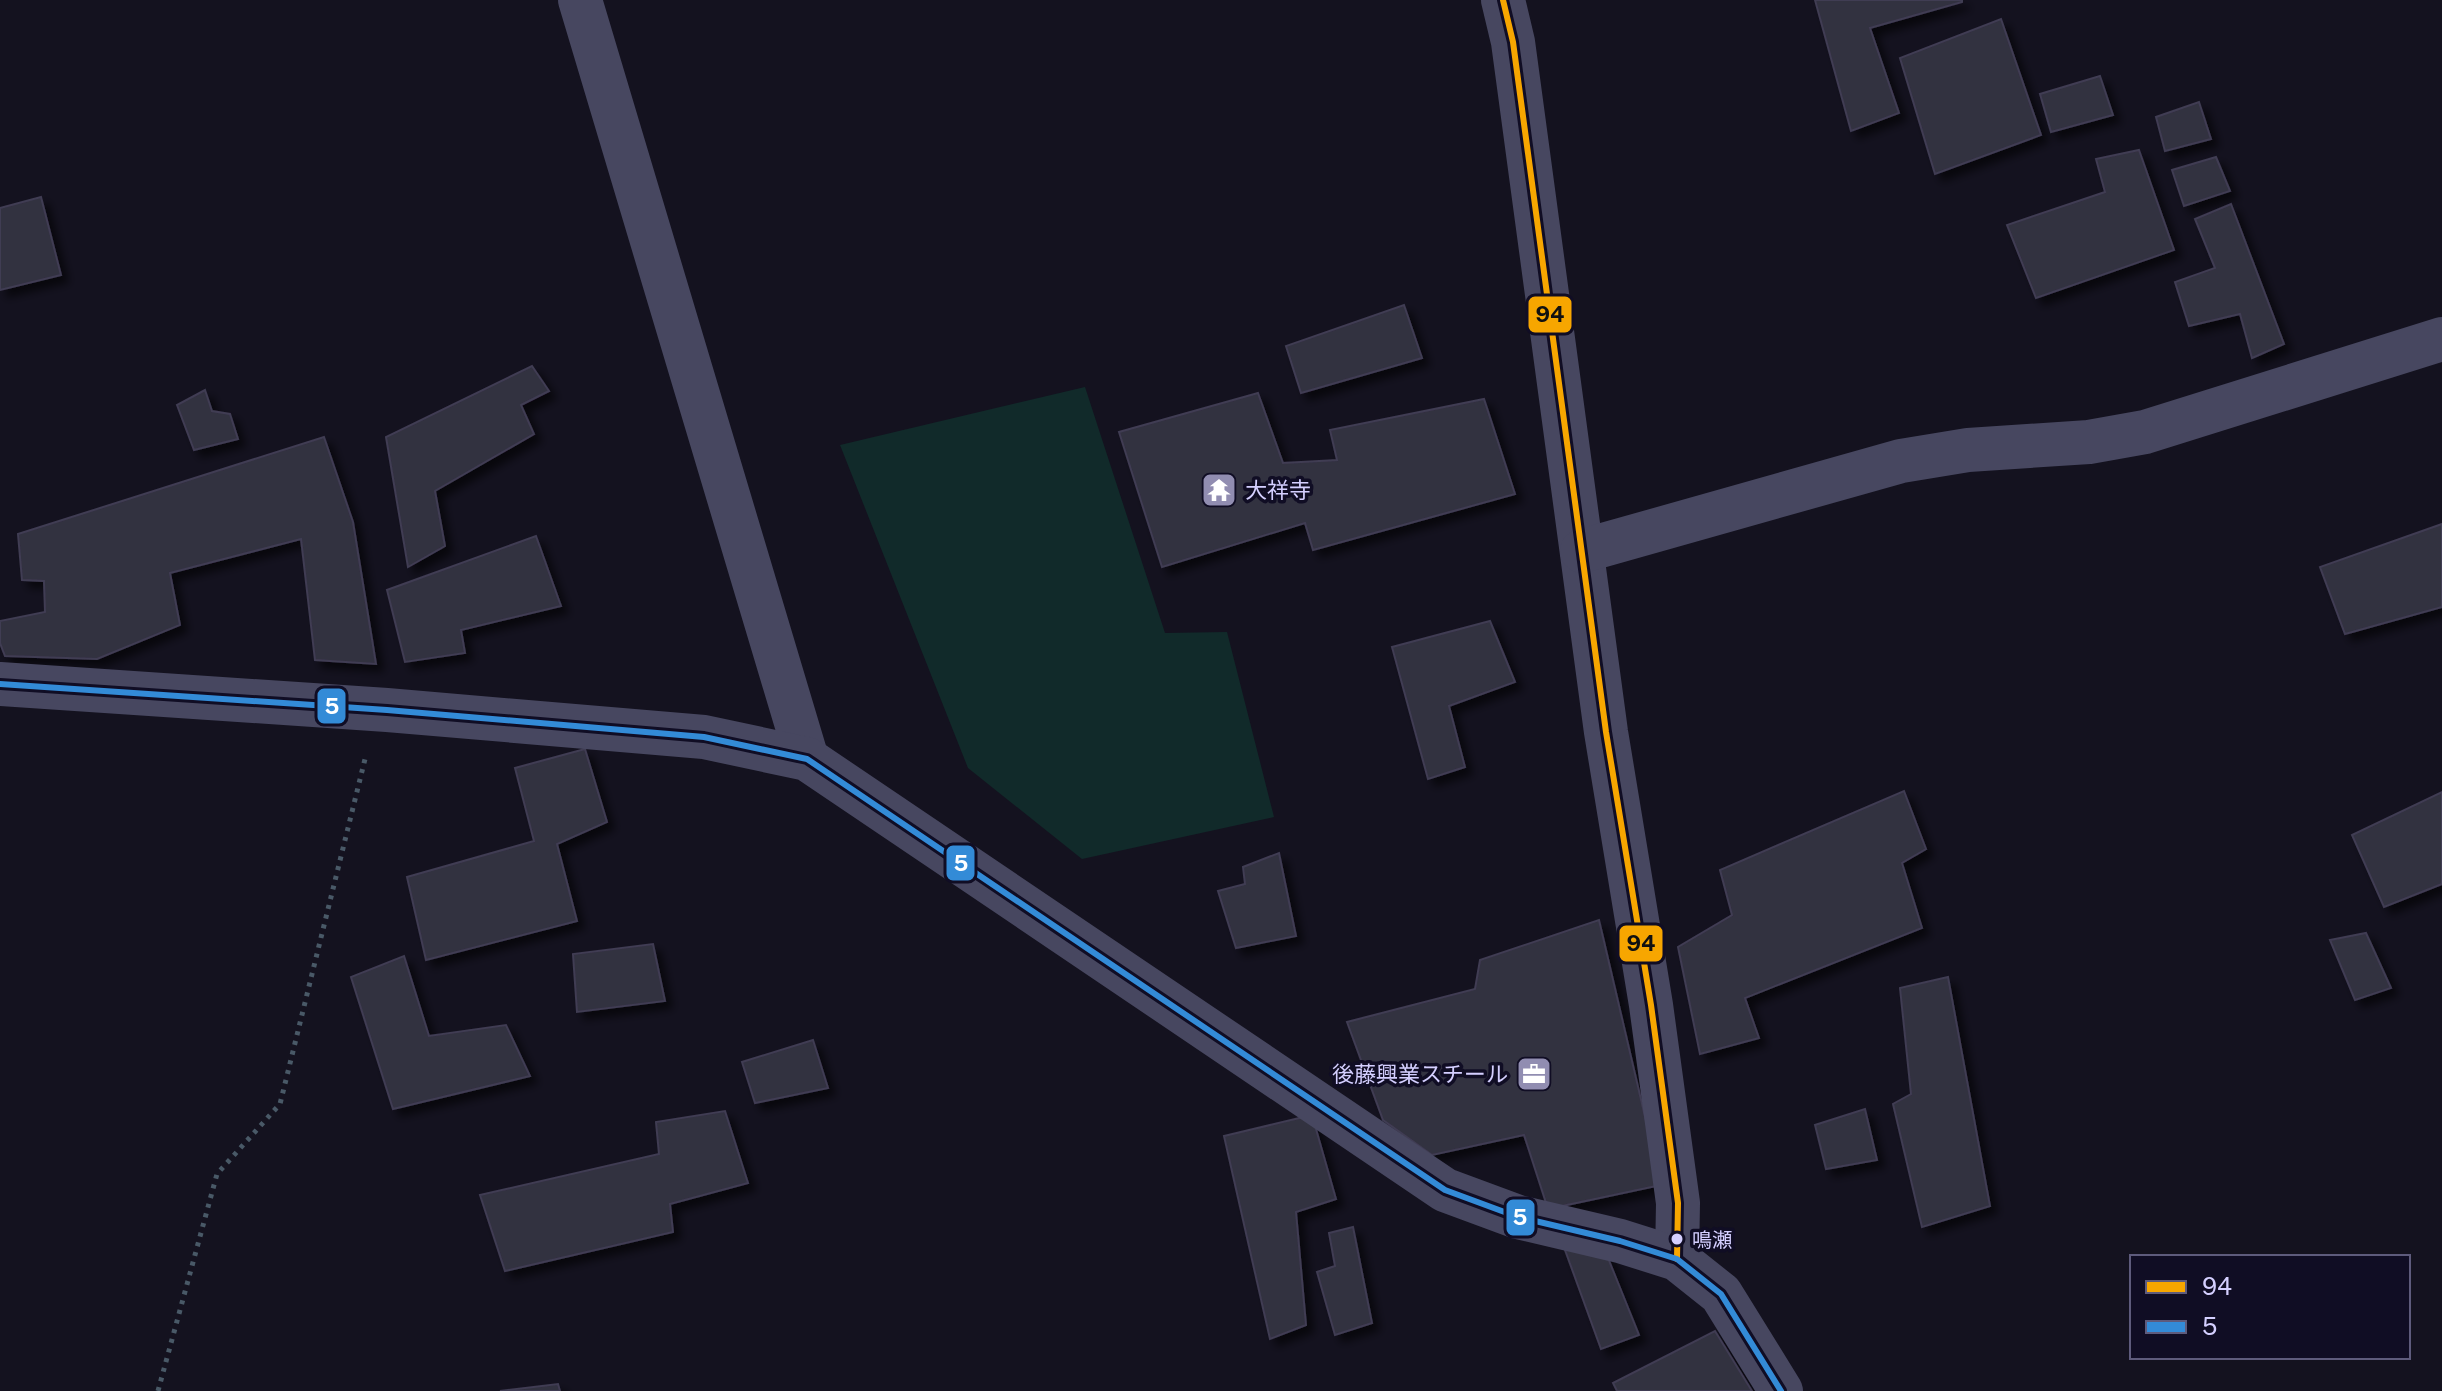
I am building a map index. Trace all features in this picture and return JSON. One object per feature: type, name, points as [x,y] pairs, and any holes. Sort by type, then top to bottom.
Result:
[{"type":"street","points":[[580,0],[807,759]]},
{"type":"street","points":[[1503,0],[1513,42],[1606,732],[1651,1005],[1678,1203],[1677,1259]]},
{"type":"street","points":[[1582,551],[1901,461],[1968,450],[2089,442],[2145,432],[2442,339]]},
{"type":"street","points":[[0,684],[387,710],[704,737],[807,759],[1445,1190],[1518,1217],[1620,1241],[1677,1259],[1721,1294],[1781,1391]]},
{"type":"path","points":[[158,1391],[217,1174],[280,1104],[367,750],[387,710]]},
{"type":"green space","points":[[1085,387],[1165,633],[1227,632],[1274,817],[1082,859],[968,768],[840,445]]},
{"type":"building","points":[[1815,0],[1962,2],[1870,28],[1899,113],[1851,131]]},
{"type":"building","points":[[2001,19],[2041,135],[1935,174],[1900,58]]},
{"type":"building","points":[[2100,76],[2113,115],[2051,132],[2040,94]]},
{"type":"building","points":[[2199,102],[2211,139],[2165,151],[2156,117]]},
{"type":"building","points":[[2139,150],[2174,250],[2036,298],[2007,225],[2105,192],[2096,159]]},
{"type":"building","points":[[2216,157],[2230,191],[2184,206],[2172,170]]},
{"type":"building","points":[[41,197],[61,275],[0,290],[0,208]]},
{"type":"building","points":[[2231,204],[2284,344],[2252,358],[2240,314],[2189,326],[2175,282],[2215,268],[2195,219]]},
{"type":"building","points":[[1404,305],[1422,358],[1301,393],[1286,346]]},
{"type":"building","points":[[532,366],[549,391],[521,405],[534,434],[435,491],[445,546],[408,567],[386,437]]},
{"type":"building","points":[[205,390],[212,411],[230,414],[238,439],[194,450],[177,405]]},
{"type":"building","points":[[1258,393],[1283,463],[1337,460],[1330,430],[1484,399],[1515,494],[1313,550],[1305,523],[1162,567],[1119,432]]},
{"type":"building","points":[[324,437],[353,522],[376,664],[315,660],[301,539],[170,573],[180,625],[97,659],[5,656],[0,643],[0,621],[45,612],[44,581],[22,580],[18,534]]},
{"type":"building","points":[[2442,524],[2442,607],[2345,634],[2320,567]]},
{"type":"building","points":[[536,536],[561,606],[461,630],[465,653],[405,662],[387,590]]},
{"type":"building","points":[[1490,621],[1515,682],[1449,706],[1465,767],[1428,779],[1392,647]]},
{"type":"building","points":[[585,749],[607,822],[557,844],[577,921],[426,960],[407,877],[534,841],[515,768]]},
{"type":"building","points":[[1904,791],[1926,849],[1902,863],[1922,928],[1745,998],[1759,1038],[1700,1054],[1678,947],[1732,915],[1720,870]]},
{"type":"building","points":[[2442,792],[2442,884],[2384,907],[2352,835]]},
{"type":"building","points":[[1279,853],[1296,936],[1236,948],[1218,891],[1245,884],[1243,867]]},
{"type":"building","points":[[1599,920],[1661,1185],[1548,1209],[1524,1135],[1432,1155],[1383,1120],[1347,1022],[1475,989],[1480,960]]},
{"type":"building","points":[[2366,933],[2391,988],[2355,1000],[2330,940]]},
{"type":"building","points":[[653,944],[665,1001],[577,1012],[573,954]]},
{"type":"building","points":[[404,956],[429,1036],[506,1025],[530,1076],[393,1109],[351,977]]},
{"type":"building","points":[[1948,977],[1990,1206],[1922,1227],[1893,1104],[1911,1094],[1900,988]]},
{"type":"building","points":[[813,1040],[828,1088],[755,1103],[742,1062]]},
{"type":"building","points":[[1865,1109],[1877,1160],[1826,1169],[1815,1125]]},
{"type":"building","points":[[725,1111],[748,1183],[670,1204],[673,1232],[505,1271],[480,1195],[659,1154],[656,1122]]},
{"type":"building","points":[[1312,1115],[1336,1199],[1296,1212],[1306,1325],[1270,1339],[1224,1136]]},
{"type":"building","points":[[1353,1227],[1372,1323],[1335,1335],[1317,1272],[1335,1266],[1329,1233]]},
{"type":"building","points":[[1561,1239],[1606,1253],[1639,1335],[1601,1349]]},
{"type":"building","points":[[1715,1331],[1752,1391],[1617,1391],[1613,1383]]},
{"type":"building","points":[[558,1384],[560,1391],[500,1391]]},
{"type":"transit line","name":"94","points":[[1503,0],[1513,42],[1606,732],[1651,1005],[1678,1203],[1677,1259]]},
{"type":"transit line","name":"5","points":[[0,684],[387,710],[704,737],[807,759],[1445,1190],[1518,1217],[1620,1241],[1677,1259],[1721,1294],[1781,1391]]},
{"type":"place","name":"大祥寺","points":[[1219,490]]},
{"type":"place","name":"後藤興業スチール","points":[[1534,1074]]},
{"type":"place","name":"鳴瀬","points":[[1677,1239]]}]
